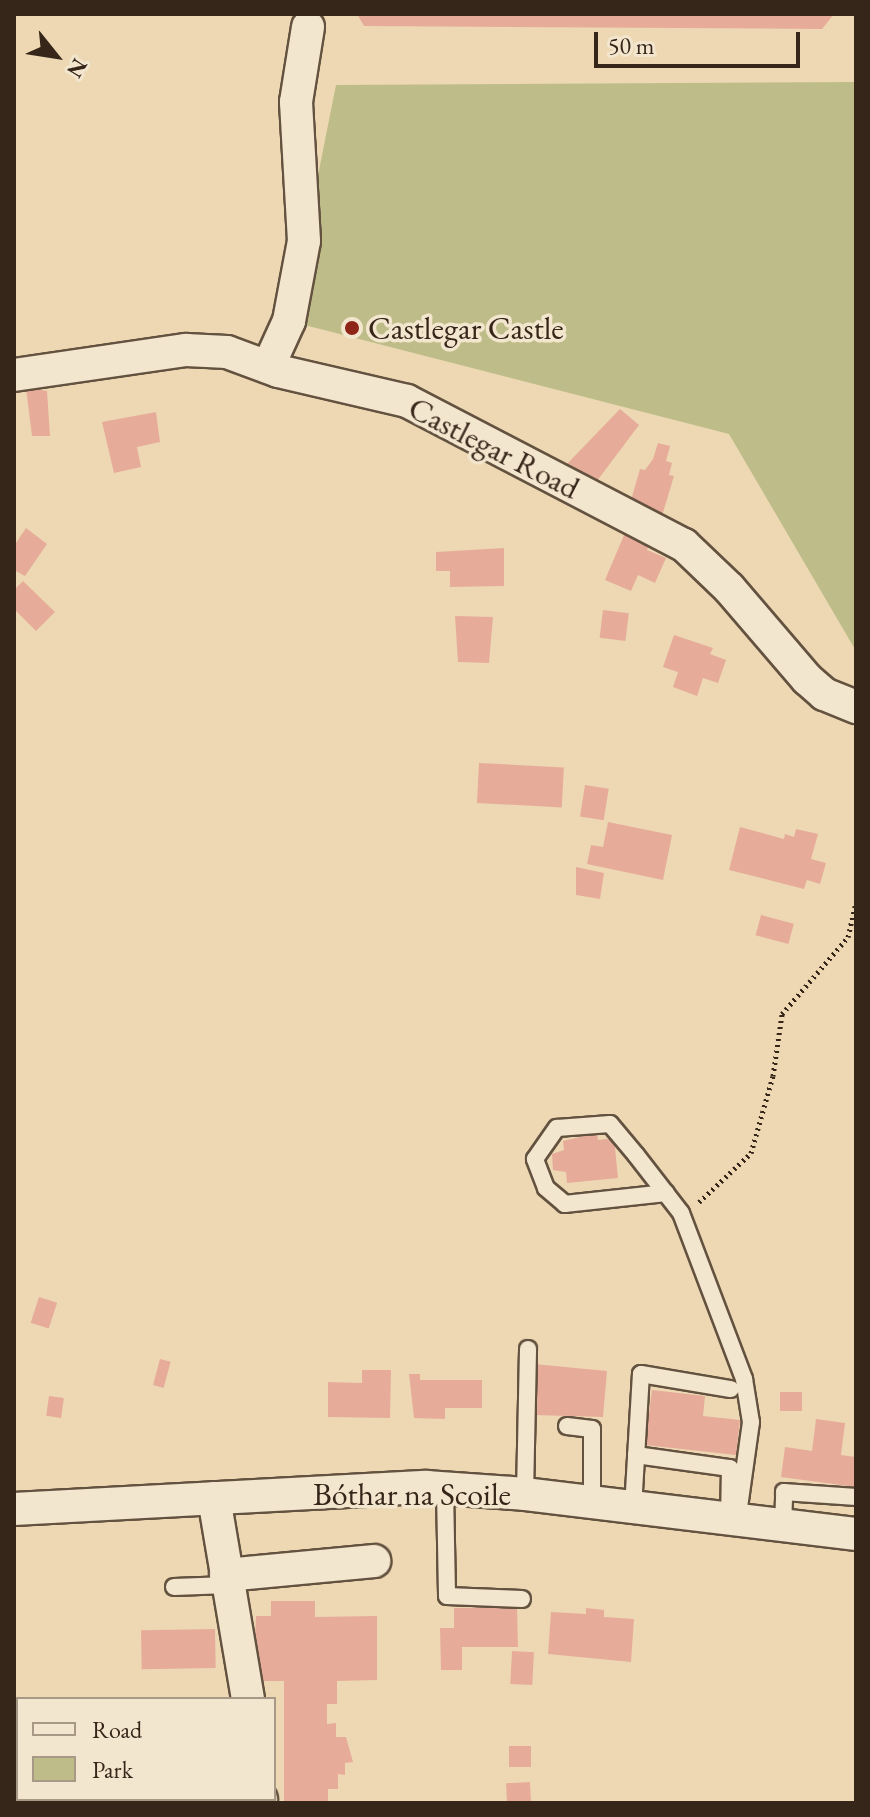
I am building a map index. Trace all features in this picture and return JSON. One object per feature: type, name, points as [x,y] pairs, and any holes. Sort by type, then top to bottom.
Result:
[{"type":"street","points":[[268,367],[289,321],[304,241],[296,102],[308,27]]},
{"type":"street","name":"Castlegar Road","points":[[14,375],[186,350],[227,352],[268,367],[407,401],[684,545],[729,588],[807,679],[824,694],[856,707]]},
{"type":"street","name":"Bóthar na Scoile","points":[[14,1509],[445,1490],[525,1494],[733,1522],[856,1534]]},
{"type":"street","points":[[214,1498],[248,1697]]},
{"type":"street","points":[[227,1580],[374,1561]]},
{"type":"lane","points":[[666,1193],[565,1204],[546,1188],[535,1159],[557,1128],[610,1124],[666,1193],[681,1213],[744,1379],[751,1422],[733,1522]]},
{"type":"lane","points":[[525,1494],[528,1349]]},
{"type":"lane","points":[[633,1508],[641,1374],[731,1389]]},
{"type":"lane","points":[[567,1426],[592,1429],[592,1503]]},
{"type":"lane","points":[[636,1455],[730,1468],[733,1522]]},
{"type":"lane","points":[[445,1490],[447,1596],[522,1599]]},
{"type":"lane","points":[[783,1527],[784,1492],[856,1497]]},
{"type":"lane","points":[[174,1587],[227,1580]]},
{"type":"path","points":[[681,1213],[708,1196],[751,1153],[773,1076],[782,1014],[848,937],[856,903]]},
{"type":"green space","points":[[856,82],[856,651],[729,434],[289,321],[336,85]]},
{"type":"building","points":[[357,14],[834,14],[822,29],[364,26]]},
{"type":"building","points":[[26,388],[47,391],[50,436],[32,436]]},
{"type":"building","points":[[620,409],[639,425],[594,485],[567,464]]},
{"type":"building","points":[[156,412],[160,442],[137,447],[141,467],[114,473],[102,422]]},
{"type":"building","points":[[658,443],[670,446],[666,461],[672,463],[669,475],[674,476],[662,516],[629,507],[640,469],[645,470],[653,459]]},
{"type":"building","points":[[26,528],[47,544],[25,576],[14,570],[14,546]]},
{"type":"building","points":[[627,528],[652,539],[647,550],[666,558],[655,583],[638,575],[631,591],[605,580]]},
{"type":"building","points":[[504,548],[504,586],[450,587],[450,571],[436,571],[436,552]]},
{"type":"building","points":[[23,581],[55,612],[36,631],[14,609],[14,590]]},
{"type":"building","points":[[603,610],[629,613],[625,641],[600,638]]},
{"type":"building","points":[[455,616],[493,617],[489,663],[458,662]]},
{"type":"building","points":[[674,635],[713,648],[710,654],[726,660],[718,683],[703,678],[697,696],[673,687],[678,672],[663,667]]},
{"type":"building","points":[[479,763],[564,767],[562,807],[477,803]]},
{"type":"building","points":[[585,785],[609,789],[604,820],[580,817]]},
{"type":"building","points":[[608,822],[672,835],[663,880],[587,864],[591,845],[603,847]]},
{"type":"building","points":[[740,827],[784,839],[785,834],[794,837],[796,829],[818,834],[811,859],[826,863],[820,884],[807,880],[804,889],[729,870]]},
{"type":"building","points":[[576,867],[604,873],[600,899],[576,895]]},
{"type":"building","points":[[761,915],[794,924],[788,944],[756,935]]},
{"type":"building","points":[[597,1133],[598,1140],[614,1138],[618,1178],[567,1183],[566,1172],[553,1170],[552,1154],[564,1150],[563,1141]]},
{"type":"building","points":[[39,1297],[57,1303],[49,1329],[31,1323]]},
{"type":"building","points":[[160,1359],[171,1362],[164,1388],[153,1385]]},
{"type":"building","points":[[534,1364],[607,1371],[603,1417],[535,1415],[536,1408],[530,1408]]},
{"type":"building","points":[[362,1370],[391,1370],[390,1418],[328,1417],[328,1382],[362,1383]]},
{"type":"building","points":[[409,1374],[420,1374],[420,1380],[482,1380],[482,1408],[445,1408],[445,1419],[414,1418]]},
{"type":"building","points":[[652,1390],[705,1396],[703,1416],[740,1420],[736,1455],[645,1445]]},
{"type":"building","points":[[780,1392],[802,1392],[802,1411],[780,1411]]},
{"type":"building","points":[[49,1396],[64,1398],[61,1418],[46,1416]]},
{"type":"building","points":[[816,1419],[845,1423],[841,1455],[856,1457],[856,1487],[781,1477],[785,1447],[812,1451]]},
{"type":"building","points":[[271,1601],[315,1601],[315,1617],[377,1616],[377,1680],[337,1681],[337,1704],[327,1704],[327,1724],[336,1723],[336,1737],[346,1737],[353,1762],[345,1763],[345,1775],[338,1774],[338,1789],[328,1789],[328,1803],[284,1803],[284,1681],[253,1681],[256,1616],[271,1616]]},
{"type":"building","points":[[517,1607],[518,1647],[462,1647],[462,1670],[441,1670],[440,1628],[454,1628],[454,1608]]},
{"type":"building","points":[[586,1608],[604,1610],[604,1617],[634,1619],[631,1662],[548,1654],[551,1612],[586,1614]]},
{"type":"building","points":[[215,1629],[216,1668],[142,1669],[141,1630]]},
{"type":"building","points":[[512,1651],[534,1652],[532,1685],[510,1684]]},
{"type":"building","points":[[509,1746],[531,1746],[531,1767],[509,1767]]},
{"type":"building","points":[[530,1782],[531,1803],[507,1803],[506,1783]]},
{"type":"place","name":"Castlegar Castle","points":[[352,328]]}]
